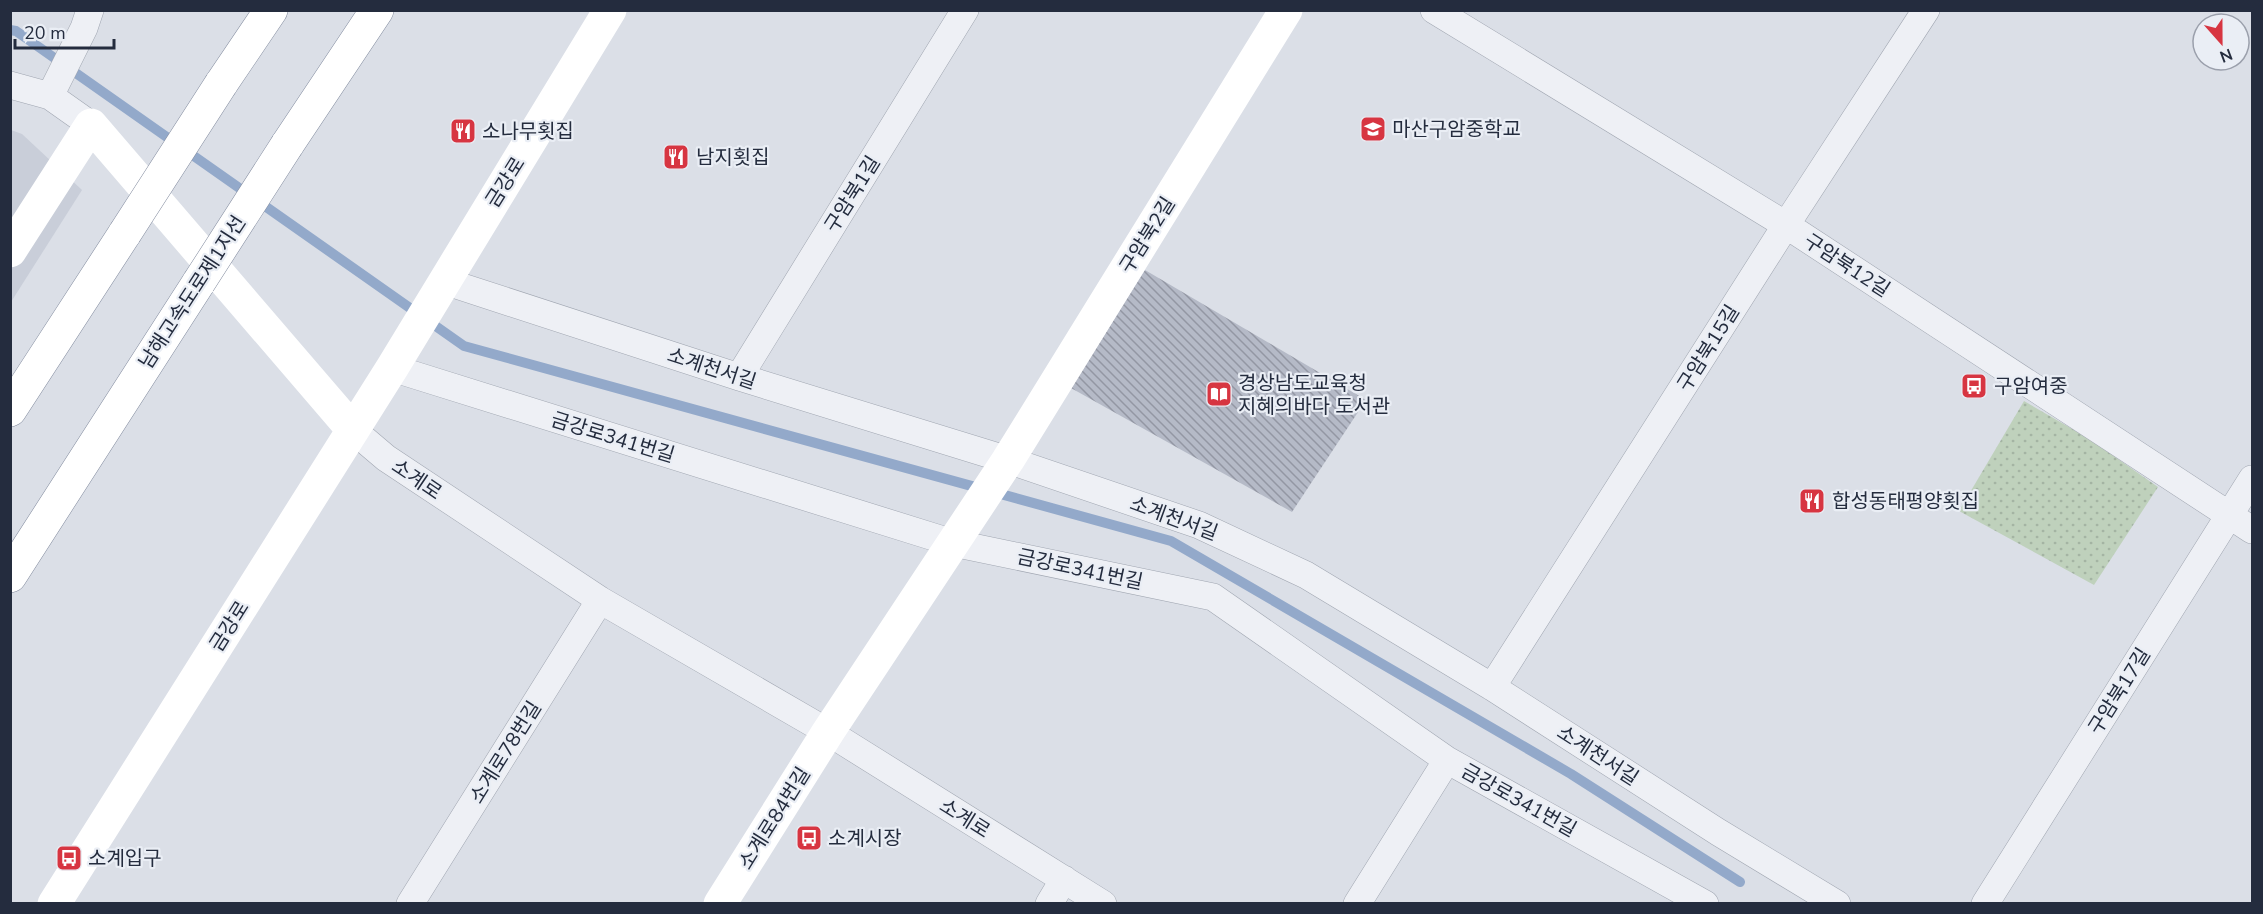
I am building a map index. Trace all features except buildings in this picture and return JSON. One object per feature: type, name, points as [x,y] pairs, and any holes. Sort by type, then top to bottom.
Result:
[{"type":"main road","points":[[10,410],[271,10]]},
{"type":"main road","name":"남해고속도로제1지선","points":[[10,576],[286,145],[377,10]]},
{"type":"main road","name":"금강로","points":[[54,903],[398,359],[610,10]]},
{"type":"main road","name":"구암북2길","points":[[959,534],[1004,467],[1286,10]]},
{"type":"main road","points":[[10,250],[91,125]]},
{"type":"main road","name":"소계로","points":[[91,125],[353,430]]},
{"type":"main road","points":[[828,732],[959,534]]},
{"type":"main road","name":"소계로84번길","points":[[720,903],[828,732]]},
{"type":"street","name":"구암북1길","points":[[739,377],[965,10]]},
{"type":"street","name":"구암북12길","points":[[1434,10],[1786,225],[2253,530]]},
{"type":"street","name":"구암북15길","points":[[1492,687],[1786,225],[1926,10]]},
{"type":"street","points":[[55,86],[87,19]]},
{"type":"street","name":"소계로","points":[[10,85],[55,86],[91,125]]},
{"type":"street","name":"소계천서길","points":[[441,287],[739,377],[1004,467],[1199,525],[1296,570],[1492,687],[1718,832],[1837,903]]},
{"type":"street","name":"금강로341번길","points":[[398,359],[959,534],[1213,597],[1447,760],[1705,903]]},
{"type":"street","name":"소계로","points":[[353,430],[386,458],[600,600],[828,732],[1103,903]]},
{"type":"street","name":"구암북17길","points":[[1985,903],[2253,479]]},
{"type":"street","name":"소계로78번길","points":[[410,903],[600,600]]},
{"type":"street","points":[[1357,903],[1447,760]]},
{"type":"street","points":[[1049,903],[1064,879]]},
{"type":"shaded area","points":[[11,130],[22,134],[82,190],[11,302]]},
{"type":"green space","points":[[2024,401],[2088,438],[2158,487],[2094,585],[1959,511]]},
{"type":"waterway","points":[[10,30],[16,31],[464,346],[1171,541],[1571,774],[1740,882]]},
{"type":"place","name":"마산구암중학교","points":[[1373,129]]},
{"type":"place","name":"소나무횟집","points":[[463,131]]},
{"type":"place","name":"남지횟집","points":[[676,157]]},
{"type":"place","name":"구암여중","points":[[1974,386]]},
{"type":"place","name":"경상남도교육청 지혜의바다 도서관","points":[[1219,394]]},
{"type":"place","name":"합성동태평양횟집","points":[[1812,501]]},
{"type":"place","name":"소계시장","points":[[809,838]]},
{"type":"place","name":"소계입구","points":[[69,858]]}]
